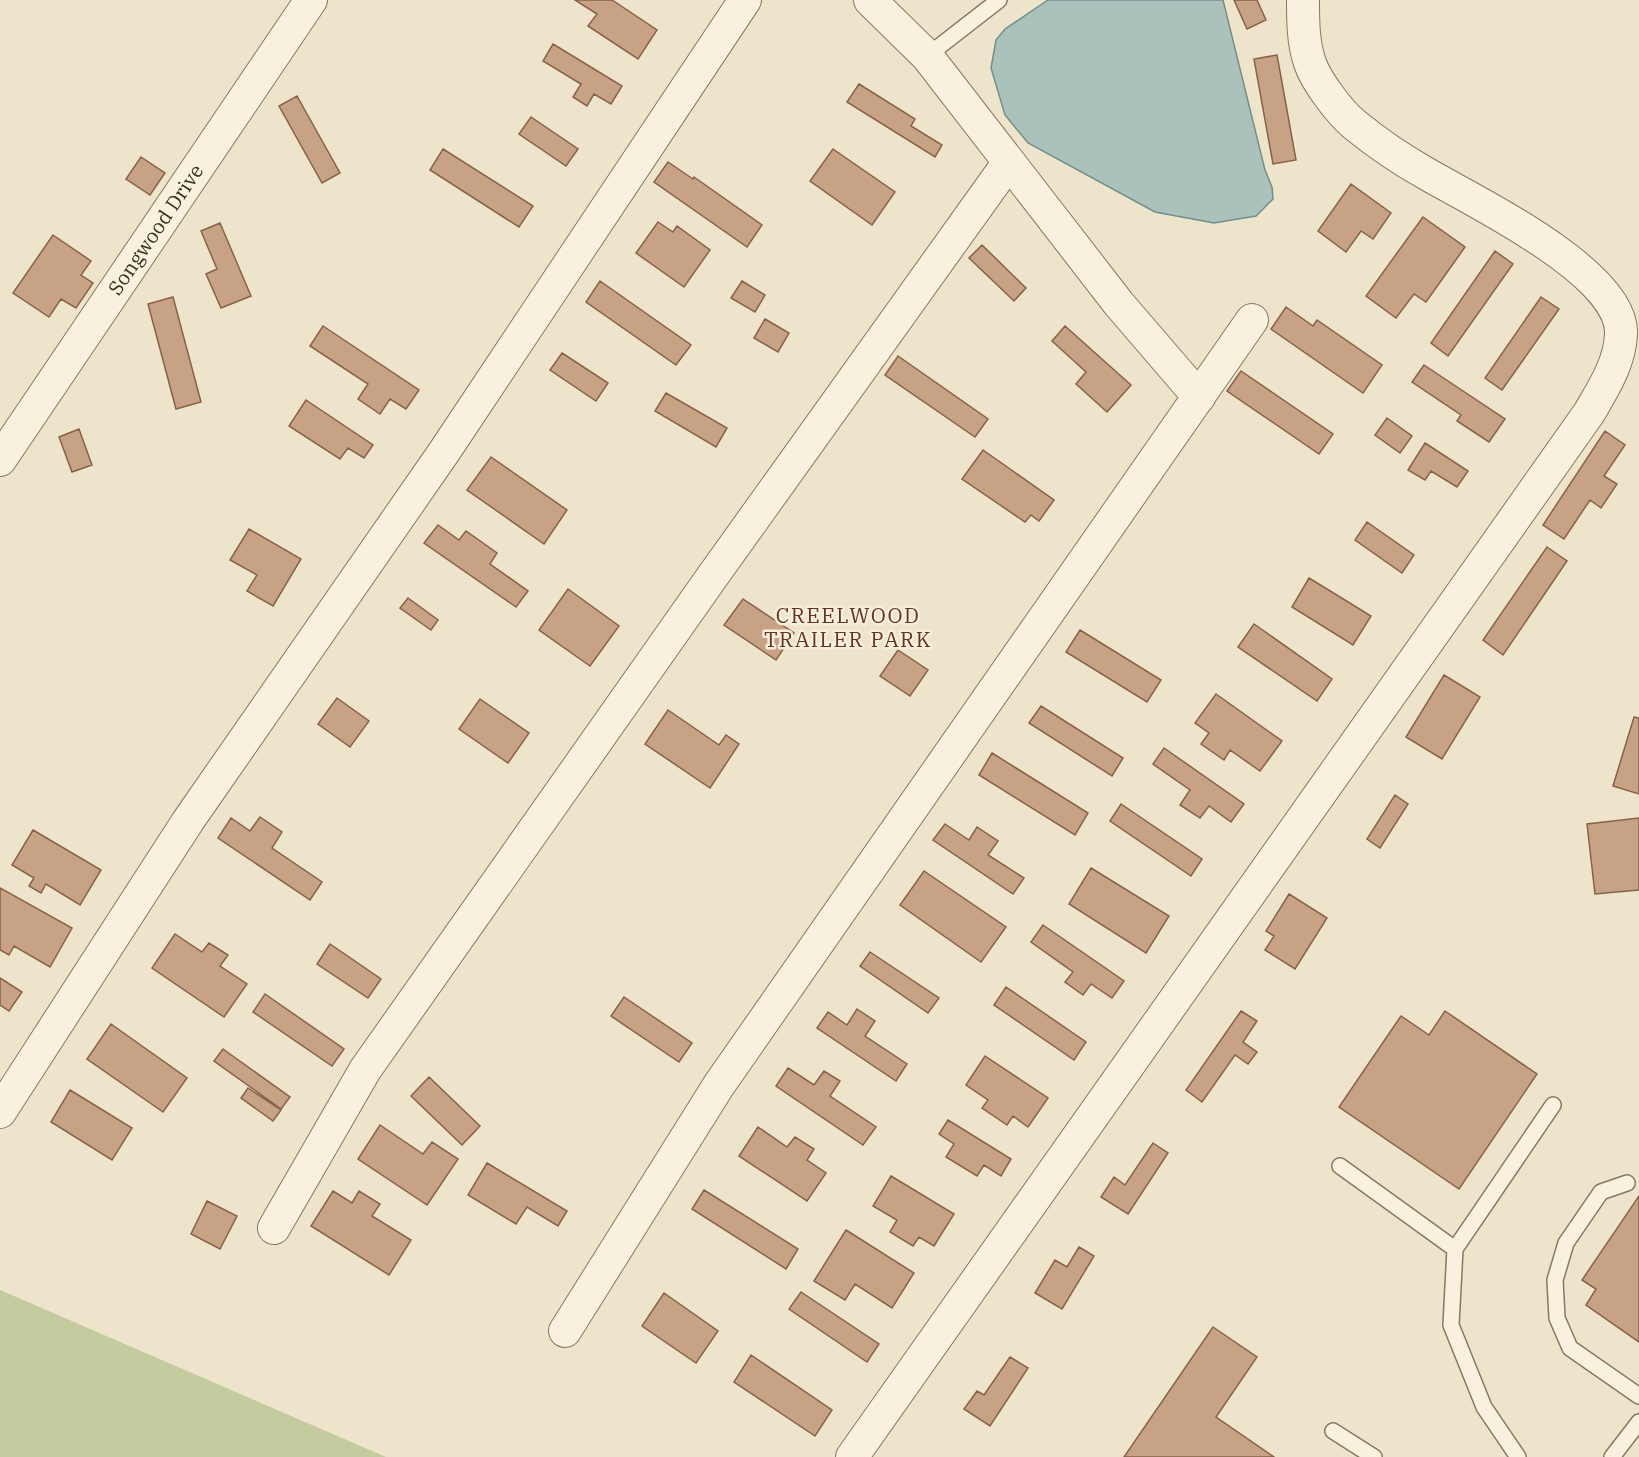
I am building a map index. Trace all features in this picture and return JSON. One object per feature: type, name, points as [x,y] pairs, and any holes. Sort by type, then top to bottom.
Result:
[{"type":"street","name":"Songwood Drive","points":[[0,460],[311,0]]},
{"type":"street","points":[[0,1112],[188,821],[444,452],[745,0]]},
{"type":"street","points":[[870,0],[927,56],[1119,304],[1199,397]]},
{"type":"street","points":[[852,1457],[1589,414],[1617,358],[1621,333],[1617,315],[1609,299],[1582,270],[1513,223],[1424,173],[1353,124],[1329,96],[1310,64],[1302,28],[1303,0]]},
{"type":"street","points":[[274,1228],[365,1070],[712,577],[1009,162]]},
{"type":"street","points":[[565,1331],[719,1085],[1252,320]]},
{"type":"lane","points":[[927,56],[999,0]]},
{"type":"lane","points":[[1518,1457],[1484,1407],[1451,1324],[1455,1249],[1553,1105]]},
{"type":"lane","points":[[1340,1166],[1455,1249]]},
{"type":"lane","points":[[1627,1183],[1601,1192],[1566,1243],[1555,1280],[1557,1318],[1570,1348],[1639,1396]]},
{"type":"lane","points":[[1612,1457],[1639,1422]]},
{"type":"lane","points":[[1333,1431],[1374,1457]]},
{"type":"green space","points":[[0,1290],[386,1457],[0,1457]]},
{"type":"water","points":[[1048,0],[1223,0],[1265,170],[1272,187],[1273,199],[1256,216],[1214,223],[1155,212],[1028,143],[1005,115],[991,68],[996,40],[1005,29]]},
{"type":"building","points":[[575,0],[612,0],[657,30],[638,59],[588,26],[597,14]]},
{"type":"building","points":[[1234,0],[1257,0],[1266,20],[1247,29]]},
{"type":"building","points":[[553,44],[622,86],[611,104],[594,94],[587,106],[573,97],[581,84],[543,61]]},
{"type":"building","points":[[1277,55],[1296,160],[1273,164],[1254,59]]},
{"type":"building","points":[[859,84],[915,119],[911,126],[942,145],[935,157],[847,102]]},
{"type":"building","points":[[297,96],[340,173],[322,183],[279,106]]},
{"type":"building","points":[[531,117],[578,149],[566,166],[519,134]]},
{"type":"building","points":[[443,149],[533,206],[519,227],[430,170]]},
{"type":"building","points":[[833,149],[895,192],[872,225],[810,181]]},
{"type":"building","points":[[141,157],[165,173],[150,195],[126,179]]},
{"type":"building","points":[[668,162],[693,179],[694,177],[762,225],[747,247],[654,182]]},
{"type":"building","points":[[1351,184],[1391,213],[1373,239],[1361,231],[1346,252],[1318,231]]},
{"type":"building","points":[[1423,217],[1465,247],[1426,302],[1414,294],[1396,318],[1366,296]]},
{"type":"building","points":[[658,222],[673,232],[677,226],[710,250],[684,287],[636,253]]},
{"type":"building","points":[[220,223],[251,296],[221,308],[206,274],[217,269],[201,231]]},
{"type":"building","points":[[53,235],[91,261],[81,275],[93,283],[76,308],[61,299],[49,317],[13,293]]},
{"type":"building","points":[[982,245],[1026,288],[1014,301],[969,258]]},
{"type":"building","points":[[1495,251],[1513,264],[1448,356],[1431,343]]},
{"type":"building","points":[[600,281],[691,345],[676,365],[586,302]]},
{"type":"building","points":[[742,281],[765,295],[755,312],[731,298]]},
{"type":"building","points":[[173,297],[201,402],[176,409],[148,304]]},
{"type":"building","points":[[1541,297],[1559,309],[1502,390],[1485,378]]},
{"type":"building","points":[[1286,307],[1313,326],[1317,320],[1382,365],[1363,393],[1271,329]]},
{"type":"building","points":[[765,319],[789,333],[778,352],[754,338]]},
{"type":"building","points":[[323,326],[419,390],[406,409],[390,399],[380,414],[358,399],[368,384],[310,346]]},
{"type":"building","points":[[1065,326],[1131,385],[1107,412],[1076,384],[1086,372],[1052,341]]},
{"type":"building","points":[[562,353],[608,383],[596,401],[550,370]]},
{"type":"building","points":[[898,356],[988,419],[975,437],[885,375]]},
{"type":"building","points":[[1424,365],[1505,419],[1489,442],[1457,421],[1461,415],[1412,382]]},
{"type":"building","points":[[1241,371],[1333,434],[1319,454],[1227,391]]},
{"type":"building","points":[[666,393],[727,428],[716,447],[655,411]]},
{"type":"building","points":[[306,400],[373,445],[364,458],[348,448],[340,459],[289,426]]},
{"type":"building","points":[[1387,418],[1412,436],[1400,453],[1375,435]]},
{"type":"building","points":[[79,429],[92,465],[72,472],[59,437]]},
{"type":"building","points":[[1605,431],[1625,445],[1604,476],[1617,484],[1601,508],[1590,500],[1564,539],[1543,525]]},
{"type":"building","points":[[1425,443],[1468,471],[1457,487],[1431,471],[1425,480],[1408,470]]},
{"type":"building","points":[[983,450],[1054,500],[1039,521],[1031,515],[1025,522],[962,479]]},
{"type":"building","points":[[491,457],[567,510],[544,544],[467,490]]},
{"type":"building","points":[[1367,522],[1414,555],[1402,573],[1355,540]]},
{"type":"building","points":[[438,525],[459,540],[466,531],[497,553],[490,564],[528,591],[516,607],[424,543]]},
{"type":"building","points":[[249,529],[301,559],[273,606],[247,591],[257,575],[230,560]]},
{"type":"building","points":[[1547,547],[1567,561],[1503,655],[1483,640]]},
{"type":"building","points":[[1309,578],[1371,616],[1353,645],[1292,607]]},
{"type":"building","points":[[568,589],[619,626],[590,666],[539,630]]},
{"type":"building","points":[[408,598],[438,620],[431,630],[400,608]]},
{"type":"building","points":[[743,599],[794,633],[776,660],[724,625]]},
{"type":"building","points":[[1254,624],[1332,679],[1317,701],[1238,647]]},
{"type":"building","points":[[1080,630],[1161,680],[1147,702],[1066,652]]},
{"type":"building","points":[[898,650],[928,670],[910,696],[880,676]]},
{"type":"building","points":[[1444,675],[1480,697],[1442,759],[1406,737]]},
{"type":"building","points":[[1216,694],[1282,741],[1260,771],[1230,750],[1224,760],[1201,744],[1209,733],[1195,723]]},
{"type":"building","points":[[337,698],[369,721],[350,747],[318,724]]},
{"type":"building","points":[[480,699],[529,733],[508,763],[459,729]]},
{"type":"building","points":[[1041,706],[1123,758],[1112,776],[1029,723]]},
{"type":"building","points":[[668,710],[719,745],[726,735],[739,744],[710,788],[645,744]]},
{"type":"building","points":[[1634,717],[1639,718],[1639,794],[1613,786]]},
{"type":"building","points":[[1164,748],[1244,804],[1231,822],[1209,806],[1200,818],[1180,805],[1190,790],[1153,764]]},
{"type":"building","points":[[992,753],[1088,813],[1075,835],[979,775]]},
{"type":"building","points":[[1395,795],[1408,804],[1380,848],[1367,839]]},
{"type":"building","points":[[1121,804],[1202,859],[1191,876],[1110,821]]},
{"type":"building","points":[[260,817],[282,832],[272,848],[322,882],[310,900],[218,838],[231,818],[250,831]]},
{"type":"building","points":[[1639,818],[1639,890],[1595,894],[1587,824]]},
{"type":"building","points":[[945,824],[969,840],[977,827],[998,841],[988,855],[1024,878],[1013,894],[933,840]]},
{"type":"building","points":[[33,830],[101,870],[80,905],[46,884],[41,893],[29,886],[34,878],[12,865]]},
{"type":"building","points":[[1091,868],[1169,916],[1146,953],[1069,904]]},
{"type":"building","points":[[924,871],[1006,927],[981,962],[900,905]]},
{"type":"building","points":[[0,888],[72,928],[50,967],[14,946],[9,955],[0,950]]},
{"type":"building","points":[[1289,894],[1327,918],[1295,969],[1265,950],[1274,936],[1266,931]]},
{"type":"building","points":[[1043,925],[1124,981],[1112,998],[1091,984],[1083,995],[1065,982],[1073,972],[1031,942]]},
{"type":"building","points":[[175,934],[202,952],[209,943],[228,955],[220,966],[247,984],[224,1017],[152,968]]},
{"type":"building","points":[[330,944],[381,979],[368,998],[317,964]]},
{"type":"building","points":[[870,952],[939,998],[928,1013],[860,966]]},
{"type":"building","points":[[0,978],[22,992],[9,1011],[0,1005]]},
{"type":"building","points":[[1006,987],[1086,1042],[1074,1060],[994,1005]]},
{"type":"building","points":[[265,994],[344,1049],[332,1066],[253,1012]]},
{"type":"building","points":[[624,997],[692,1043],[679,1062],[611,1016]]},
{"type":"building","points":[[857,1009],[875,1021],[865,1036],[907,1064],[896,1081],[817,1028],[828,1012],[847,1025]]},
{"type":"building","points":[[1241,1011],[1257,1021],[1243,1042],[1257,1052],[1248,1064],[1235,1055],[1202,1102],[1186,1090]]},
{"type":"building","points":[[1445,1011],[1537,1074],[1459,1189],[1339,1107],[1401,1016],[1429,1035]]},
{"type":"building","points":[[111,1024],[187,1078],[163,1112],[87,1059]]},
{"type":"building","points":[[223,1049],[290,1097],[281,1109],[214,1061]]},
{"type":"building","points":[[985,1056],[1048,1098],[1028,1127],[1013,1116],[1007,1125],[982,1108],[988,1100],[966,1085]]},
{"type":"building","points":[[788,1068],[814,1085],[824,1071],[840,1081],[830,1096],[876,1127],[863,1145],[776,1086]]},
{"type":"building","points":[[429,1077],[480,1126],[462,1145],[411,1096]]},
{"type":"building","points":[[248,1088],[281,1110],[273,1121],[241,1098]]},
{"type":"building","points":[[70,1090],[132,1128],[112,1160],[51,1122]]},
{"type":"building","points":[[948,1120],[1011,1159],[1001,1176],[984,1165],[977,1176],[946,1157],[954,1144],[939,1134]]},
{"type":"building","points":[[380,1125],[423,1154],[432,1142],[458,1159],[427,1205],[358,1159]]},
{"type":"building","points":[[758,1127],[787,1147],[795,1137],[814,1149],[807,1160],[826,1173],[807,1201],[739,1156]]},
{"type":"building","points":[[1153,1143],[1168,1153],[1128,1214],[1101,1197],[1114,1177],[1125,1185]]},
{"type":"building","points":[[487,1163],[567,1211],[558,1226],[527,1207],[516,1224],[468,1195]]},
{"type":"building","points":[[891,1176],[954,1214],[934,1246],[919,1237],[913,1246],[890,1232],[897,1220],[873,1206]]},
{"type":"building","points":[[704,1190],[798,1249],[786,1269],[692,1209]]},
{"type":"building","points":[[333,1191],[352,1203],[359,1191],[380,1204],[372,1216],[411,1240],[389,1275],[311,1226]]},
{"type":"building","points":[[1639,1196],[1639,1342],[1586,1305],[1596,1289],[1582,1280]]},
{"type":"building","points":[[207,1201],[237,1216],[220,1249],[191,1234]]},
{"type":"building","points":[[846,1230],[914,1273],[892,1308],[855,1284],[845,1300],[814,1281]]},
{"type":"building","points":[[1079,1247],[1094,1256],[1062,1309],[1035,1293],[1055,1260],[1067,1267]]},
{"type":"building","points":[[801,1292],[879,1344],[867,1362],[789,1309]]},
{"type":"building","points":[[664,1293],[718,1331],[696,1363],[642,1326]]},
{"type":"building","points":[[1213,1327],[1257,1357],[1216,1417],[1274,1457],[1124,1457]]},
{"type":"building","points":[[751,1355],[832,1410],[815,1436],[734,1382]]},
{"type":"building","points":[[1010,1357],[1028,1368],[990,1426],[964,1409],[977,1391],[984,1395]]},
{"type":"district","name":"CREELWOOD TRAILER PARK","points":[[848,628]]}]
